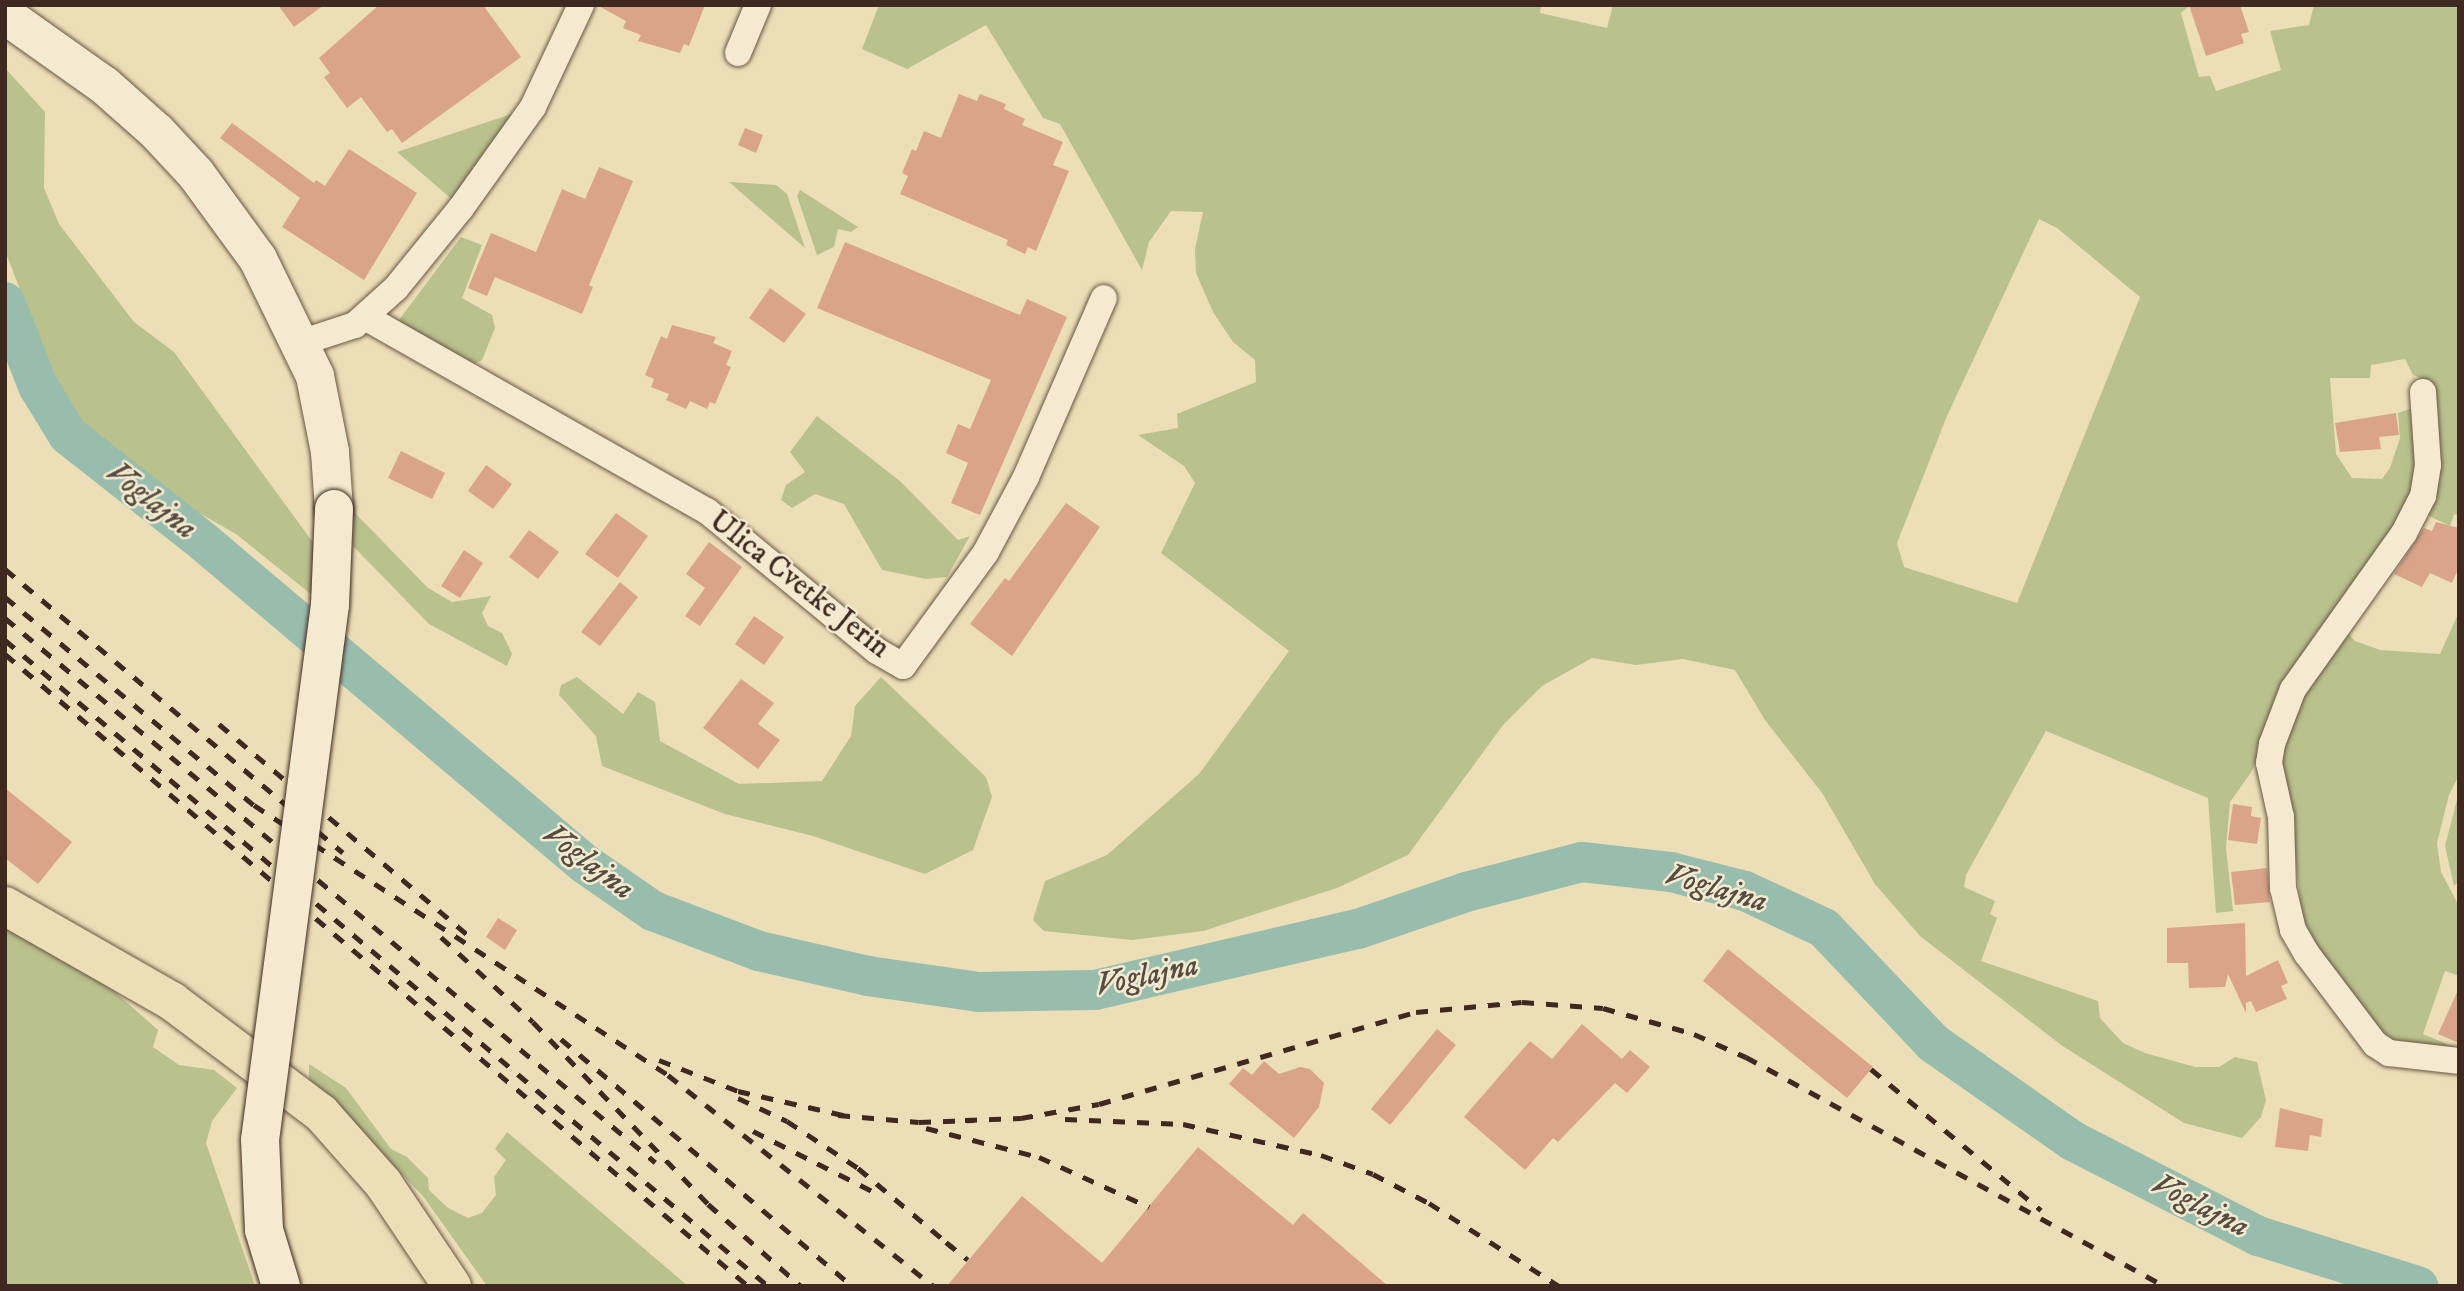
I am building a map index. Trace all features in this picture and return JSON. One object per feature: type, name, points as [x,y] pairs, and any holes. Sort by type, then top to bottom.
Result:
[{"type":"main road","points":[[5,905],[173,1002],[321,1113],[383,1183],[452,1286]]},
{"type":"street","points":[[300,342],[355,325],[396,288],[461,208],[533,107],[581,5]]},
{"type":"street","points":[[738,53],[758,5]]},
{"type":"street","points":[[5,15],[104,85],[195,174],[258,259],[316,376],[330,452],[334,509],[330,605],[260,1140],[264,1230],[281,1286]]},
{"type":"street","name":"Ulica Cvetke Jerin","points":[[365,317],[707,511],[877,651],[903,666],[986,552],[1026,477],[1104,298]]},
{"type":"street","points":[[2423,392],[2428,465],[2423,496],[2404,533],[2293,689],[2272,744],[2269,763],[2281,817],[2283,888],[2293,930],[2307,954],[2375,1044],[2389,1054],[2459,1061]]},
{"type":"green space","points":[[879,5],[1541,5],[1540,13],[1607,28],[1613,5],[2190,5],[2181,13],[2199,77],[2210,76],[2216,91],[2281,70],[2270,31],[2309,25],[2314,5],[2459,5],[2459,516],[2454,514],[2450,526],[2423,513],[2431,411],[2421,378],[2413,375],[2405,359],[2371,365],[2370,378],[2330,378],[2336,454],[2352,478],[2382,479],[2390,468],[2400,438],[2398,413],[2415,407],[2419,481],[2383,548],[2286,688],[2252,771],[2230,802],[2226,848],[2233,911],[2216,913],[2208,798],[2046,731],[1966,875],[1964,887],[1995,901],[1990,914],[1997,918],[1981,961],[2098,1001],[2100,1018],[2123,1043],[2145,1053],[2195,1067],[2219,1067],[2235,1057],[2257,1062],[2266,1100],[2261,1117],[2242,1138],[2184,1123],[2061,1045],[1920,936],[1875,884],[1822,793],[1765,720],[1735,670],[1683,659],[1636,665],[1592,658],[1542,686],[1503,725],[1408,855],[1337,888],[1203,931],[1132,940],[1044,931],[1033,920],[1045,881],[1107,855],[1199,774],[1289,651],[1161,553],[1195,483],[1184,466],[1138,435],[1178,428],[1177,414],[1256,382],[1255,360],[1233,342],[1213,312],[1196,273],[1195,249],[1203,212],[1171,211],[1149,242],[1142,270],[1060,124],[1043,118],[986,25],[907,69],[862,49]],"holes":[[[2039,219],[2057,228],[2140,297],[2017,603],[1904,567],[1897,543],[1947,416]]]},
{"type":"green space","points":[[5,68],[45,112],[44,188],[59,224],[134,322],[174,352],[317,548],[317,599],[236,534],[152,486],[108,452],[74,414],[57,384],[5,251]]},
{"type":"green space","points":[[533,107],[454,201],[397,152]]},
{"type":"green space","points":[[729,182],[776,185],[787,194],[805,248]]},
{"type":"green space","points":[[800,190],[858,227],[851,232],[838,229],[834,247],[817,255],[797,196]]},
{"type":"green space","points":[[461,237],[482,245],[462,298],[492,315],[495,328],[482,360],[472,365],[413,338],[399,320]]},
{"type":"green space","points":[[817,416],[901,482],[958,540],[970,536],[947,577],[926,579],[882,570],[844,504],[815,494],[792,508],[781,500],[786,485],[805,472],[790,452]]},
{"type":"green space","points":[[354,512],[428,588],[452,602],[491,596],[482,613],[488,626],[502,633],[512,654],[507,666],[429,624],[353,546]]},
{"type":"green space","points":[[2459,612],[2459,775],[2449,795],[2437,843],[2441,872],[2459,906],[2459,976],[2445,971],[2423,1034],[2456,1048],[2396,1048],[2304,937],[2294,843],[2275,747],[2295,697],[2343,628],[2355,641],[2380,650],[2440,654]]},
{"type":"green space","points":[[577,677],[623,714],[638,692],[655,702],[660,741],[739,784],[822,781],[851,736],[855,706],[881,677],[986,777],[992,797],[973,850],[925,874],[813,836],[725,814],[602,766],[596,736],[559,695],[561,685]]},
{"type":"green space","points":[[2459,792],[2459,881],[2454,886],[2445,846]]},
{"type":"green space","points":[[5,928],[106,984],[158,1030],[153,1047],[179,1065],[214,1070],[237,1088],[212,1121],[206,1143],[255,1286],[5,1286]]},
{"type":"green space","points":[[309,1064],[346,1088],[391,1149],[407,1157],[428,1178],[429,1190],[448,1208],[468,1218],[482,1213],[496,1195],[494,1177],[506,1160],[495,1149],[507,1132],[688,1286],[487,1286],[423,1196],[309,1079]]},
{"type":"building","points":[[278,5],[324,5],[294,27]]},
{"type":"building","points":[[379,5],[483,5],[521,57],[402,143],[392,129],[387,132],[361,97],[347,108],[324,77],[330,73],[319,58]]},
{"type":"building","points":[[597,5],[705,5],[689,46],[684,44],[680,53],[638,41],[641,35],[623,28],[626,21]]},
{"type":"building","points":[[2189,5],[2240,5],[2249,32],[2241,34],[2244,43],[2206,56]]},
{"type":"building","points":[[959,94],[977,101],[980,94],[1006,104],[1004,109],[1025,119],[1022,125],[1063,142],[1053,165],[1069,171],[1036,251],[1028,247],[1025,254],[1006,245],[1008,240],[900,194],[908,176],[902,173],[912,149],[916,151],[924,131],[941,138]]},
{"type":"building","points":[[232,123],[314,183],[316,180],[325,186],[349,149],[417,193],[364,280],[282,227],[300,198],[220,138]]},
{"type":"building","points":[[745,128],[763,135],[756,153],[738,145]]},
{"type":"building","points":[[599,167],[633,181],[589,285],[593,287],[582,314],[495,277],[487,296],[468,288],[491,233],[536,252],[562,189],[585,199]]},
{"type":"building","points":[[845,242],[1020,315],[1027,299],[1067,317],[980,515],[951,503],[968,463],[946,453],[958,424],[970,429],[991,380],[817,308]]},
{"type":"building","points":[[770,288],[806,314],[784,343],[749,318]]},
{"type":"building","points":[[672,325],[716,337],[713,343],[732,351],[726,365],[731,367],[715,404],[710,402],[707,409],[690,401],[686,409],[666,400],[669,394],[651,387],[654,379],[645,375],[661,336],[667,339]]},
{"type":"building","points":[[2396,413],[2399,435],[2379,437],[2381,449],[2340,452],[2335,423]]},
{"type":"building","points":[[401,451],[445,473],[432,499],[388,478]]},
{"type":"building","points":[[486,465],[512,484],[493,509],[468,491]]},
{"type":"building","points":[[1066,503],[1100,527],[1012,656],[970,624],[1005,578],[1009,581]]},
{"type":"building","points":[[616,513],[648,536],[618,578],[585,554]]},
{"type":"building","points":[[2436,522],[2459,528],[2459,567],[2452,583],[2430,573],[2422,587],[2394,574],[2424,528],[2432,531]]},
{"type":"building","points":[[529,530],[559,552],[538,579],[509,557]]},
{"type":"building","points":[[709,542],[742,567],[700,626],[685,616],[705,588],[686,574]]},
{"type":"building","points":[[464,550],[483,563],[460,598],[441,586]]},
{"type":"building","points":[[620,582],[638,597],[600,646],[581,632]]},
{"type":"building","points":[[754,616],[784,637],[764,665],[735,644]]},
{"type":"building","points":[[741,679],[774,703],[758,724],[780,740],[758,769],[703,728]]},
{"type":"building","points":[[5,788],[72,842],[38,884],[5,858]]},
{"type":"building","points":[[2233,804],[2252,807],[2251,816],[2261,818],[2257,844],[2228,840]]},
{"type":"building","points":[[2267,868],[2270,902],[2235,905],[2231,872]]},
{"type":"building","points":[[498,918],[517,930],[505,950],[486,937]]},
{"type":"building","points":[[2245,923],[2246,976],[2278,960],[2288,983],[2281,986],[2287,999],[2256,1012],[2251,1001],[2246,1003],[2246,1013],[2228,974],[2225,987],[2189,988],[2188,963],[2167,963],[2167,928]]},
{"type":"building","points":[[1728,949],[1873,1067],[1847,1098],[1703,981]]},
{"type":"building","points":[[2459,988],[2459,1043],[2438,1034]]},
{"type":"building","points":[[1582,1024],[1622,1059],[1630,1050],[1650,1067],[1627,1093],[1615,1083],[1558,1142],[1553,1138],[1525,1170],[1464,1117],[1530,1041],[1552,1059]]},
{"type":"building","points":[[1437,1029],[1456,1045],[1390,1125],[1371,1109]]},
{"type":"building","points":[[1264,1061],[1279,1074],[1300,1067],[1310,1069],[1324,1083],[1319,1107],[1294,1138],[1229,1084],[1243,1068],[1252,1075]]},
{"type":"building","points":[[2280,1108],[2323,1119],[2321,1137],[2310,1135],[2308,1151],[2275,1147]]},
{"type":"building","points":[[1198,1147],[1293,1225],[1303,1213],[1388,1286],[947,1286],[1022,1196],[1102,1263]]},
{"type":"waterway","name":"Voglajna","points":[[5,302],[38,386],[68,435],[205,543],[585,864],[653,911],[759,951],[868,976],[979,992],[1095,990],[1358,929],[1466,892],[1582,862],[1671,872],[1745,891],[1824,928],[1933,1043],[2073,1141],[2258,1236],[2418,1286]]},
{"type":"railway","points":[[5,569],[343,853]]},
{"type":"railway","points":[[5,597],[254,805],[668,1075],[933,1286]]},
{"type":"railway","points":[[5,618],[655,1162]]},
{"type":"railway","points":[[5,640],[768,1286]]},
{"type":"railway","points":[[5,654],[748,1286]]},
{"type":"railway","points":[[219,724],[469,936]]},
{"type":"railway","points":[[441,937],[533,1022],[708,1204],[801,1286]]},
{"type":"railway","points":[[965,1120],[1021,1118],[1099,1104],[1416,1012],[1522,1002],[1603,1008],[1694,1034],[1746,1057],[2165,1286]]},
{"type":"railway","points":[[561,1039],[852,1286]]},
{"type":"railway","points":[[659,1060],[738,1091],[847,1116]]},
{"type":"railway","points":[[1871,1069],[2041,1210]]},
{"type":"railway","points":[[738,1098],[787,1121],[858,1168],[952,1247]]},
{"type":"railway","points":[[838,1115],[919,1122],[974,1120]]},
{"type":"railway","points":[[1065,1119],[1183,1124],[1321,1155],[1373,1174],[1429,1203],[1559,1286]]},
{"type":"railway","points":[[926,1128],[1039,1157],[1149,1207]]},
{"type":"railway","points":[[753,1131],[878,1194]]},
{"type":"railway","points":[[946,1242],[968,1260]]}]
